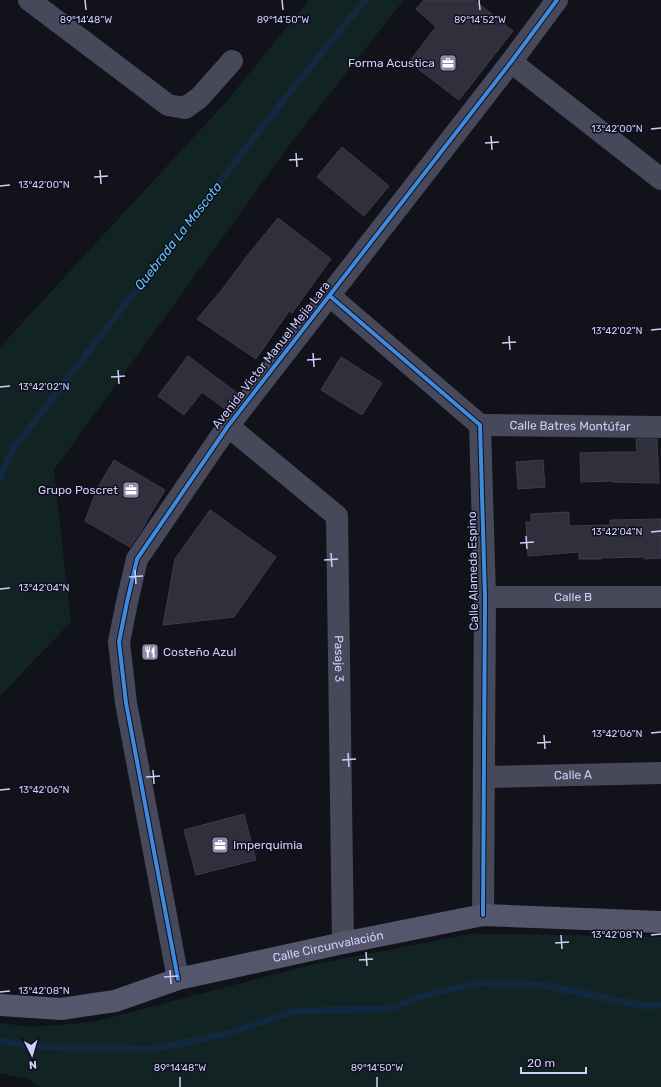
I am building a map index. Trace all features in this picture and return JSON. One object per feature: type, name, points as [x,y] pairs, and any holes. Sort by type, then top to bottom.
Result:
[{"type":"street","points":[[29,0],[168,105],[185,108],[199,98],[232,61]]},
{"type":"street","name":"Avenida Victor Manuel Mejia Lara","points":[[178,980],[126,703],[119,642],[137,559],[228,426],[511,62],[556,0]]},
{"type":"street","points":[[511,62],[661,179]]},
{"type":"street","points":[[330,296],[480,425]]},
{"type":"street","name":"Calle Batres Montúfar","points":[[480,425],[661,427]]},
{"type":"street","name":"Calle Alameda Espino","points":[[480,425],[485,597],[483,916]]},
{"type":"street","name":"Pasaje 3","points":[[228,426],[337,516],[343,943]]},
{"type":"street","name":"Calle B","points":[[485,597],[661,597]]},
{"type":"street","name":"Calle A","points":[[484,777],[661,773]]},
{"type":"street","name":"Calle Circunvalación","points":[[0,1005],[61,1008],[115,1001],[178,980],[343,943],[483,916],[661,922]]},
{"type":"green space","points":[[309,0],[404,0],[294,139],[54,470],[71,622],[0,696],[0,347],[226,102]]},
{"type":"green space","points":[[471,934],[661,937],[661,1087],[40,1087],[28,1079],[0,1073],[0,1023],[32,1027],[93,1022],[310,965]]},
{"type":"building","points":[[424,0],[474,0],[513,31],[459,100],[409,62],[436,27],[416,9]]},
{"type":"building","points":[[342,147],[389,186],[364,216],[317,177]]},
{"type":"building","points":[[278,218],[331,259],[292,313],[289,311],[256,359],[197,319],[221,291]]},
{"type":"building","points":[[188,356],[237,393],[225,409],[202,392],[184,415],[158,396]]},
{"type":"building","points":[[341,357],[382,383],[362,415],[321,390]]},
{"type":"building","points":[[636,439],[657,439],[659,483],[612,481],[581,482],[580,453],[637,452]]},
{"type":"building","points":[[114,460],[165,490],[130,547],[85,521],[97,489]]},
{"type":"building","points":[[543,460],[545,487],[518,489],[516,462]]},
{"type":"building","points":[[210,510],[276,557],[234,617],[163,625],[175,559]]},
{"type":"building","points":[[569,512],[569,526],[610,525],[610,520],[661,519],[661,558],[645,559],[644,557],[579,559],[579,552],[528,556],[526,522],[531,522],[531,514]]},
{"type":"building","name":"Imperquimia","points":[[244,814],[256,860],[196,875],[184,830]]},
{"type":"waterway","name":"Quebrada La Mascota","points":[[0,477],[13,449],[282,102],[365,0]]},
{"type":"waterway","points":[[0,1041],[40,1047],[155,1049],[233,1032],[293,1011],[387,1009],[423,996],[476,983],[542,985],[645,1006],[661,1005]]},
{"type":"cycle path","points":[[178,979],[126,703],[119,642],[137,559],[228,426],[511,62],[557,0]]},
{"type":"cycle path","points":[[330,296],[480,425],[485,597],[483,915]]},
{"type":"place","name":"Forma Acustica","points":[[448,63]]},
{"type":"place","name":"Grupo Poscret","points":[[131,490]]},
{"type":"place","name":"Costeño Azul","points":[[150,652]]},
{"type":"place","name":"Imperquimia","points":[[220,845]]}]
